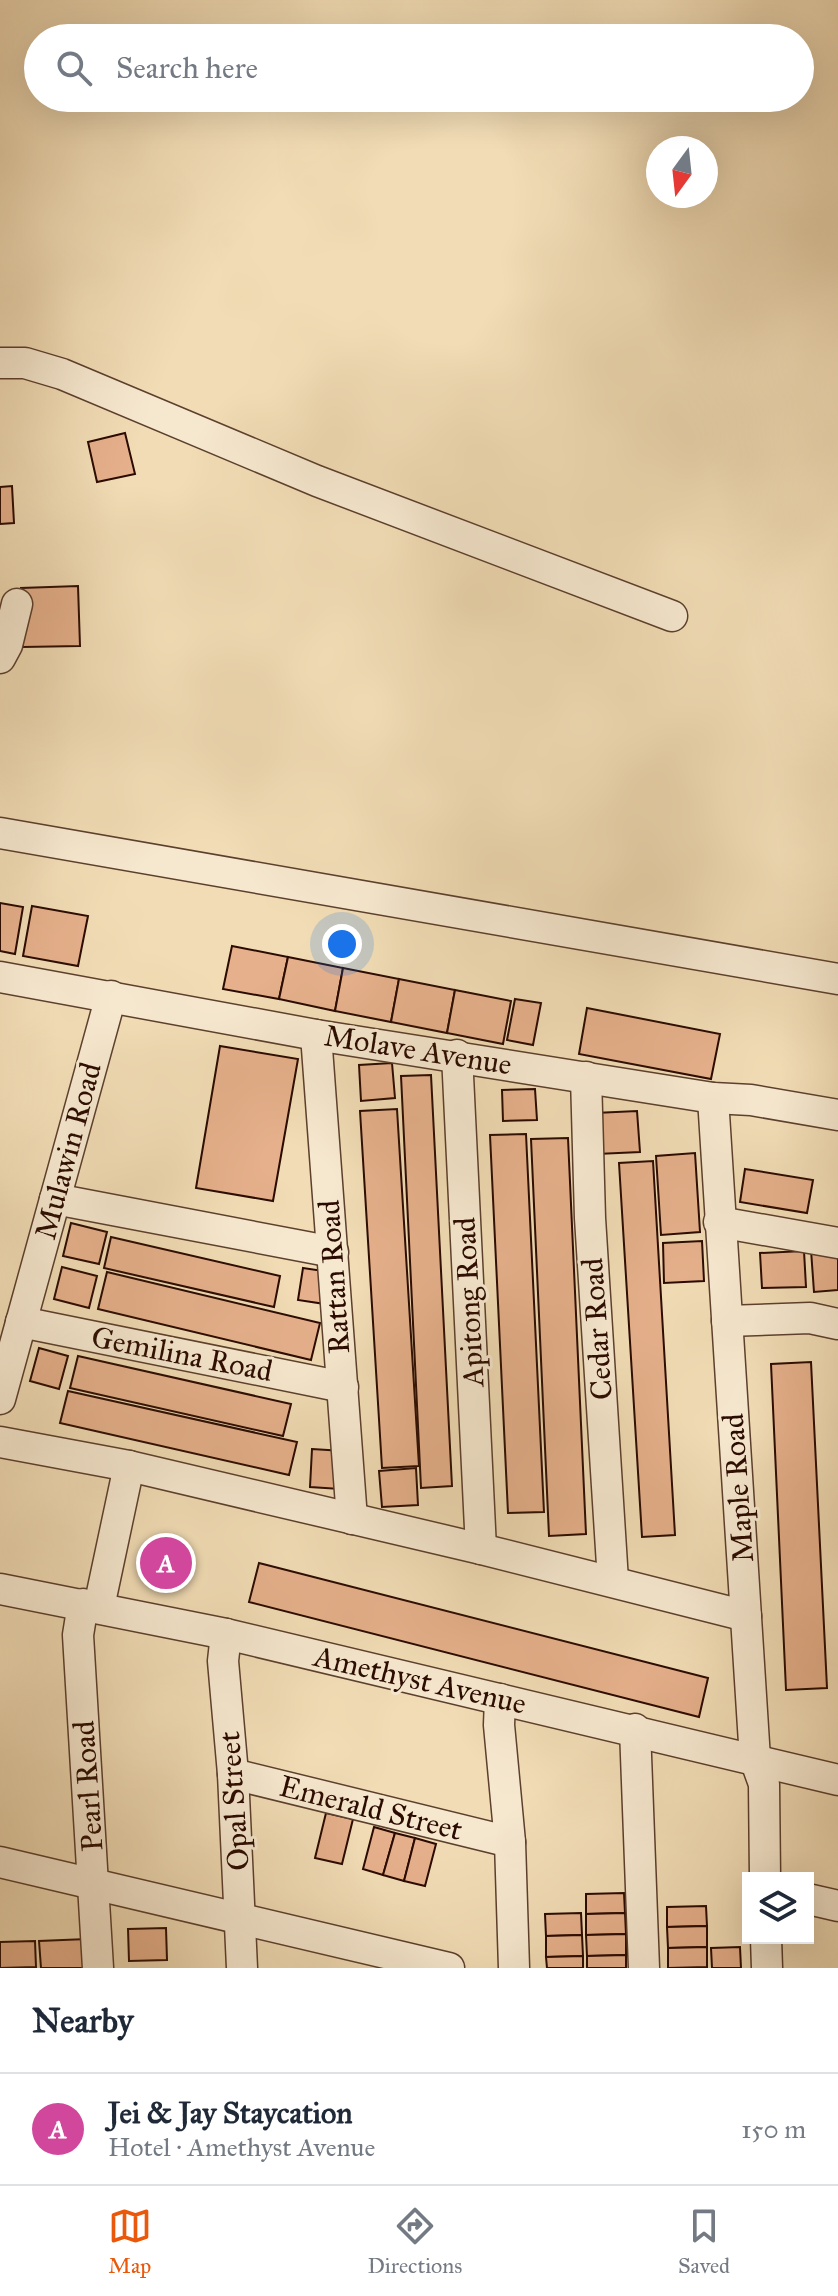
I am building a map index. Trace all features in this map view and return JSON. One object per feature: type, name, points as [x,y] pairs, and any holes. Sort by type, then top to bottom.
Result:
[{"type":"street","points":[[0,363],[25,363],[62,374],[317,481],[672,616]]},
{"type":"street","points":[[0,658],[7,645],[17,604]]},
{"type":"street","points":[[0,833],[838,979]]},
{"type":"street","name":"Molave Avenue","points":[[0,977],[316,1035],[838,1115]]},
{"type":"street","name":"Mulawin Road","points":[[0,1399],[111,996]]},
{"type":"street","name":"Rattan Road","points":[[316,1035],[352,1519]]},
{"type":"street","name":"Apitong Road","points":[[457,1055],[481,1549]]},
{"type":"street","name":"Cedar Road","points":[[586,1077],[590,1218],[613,1581]]},
{"type":"street","name":"Maple Road","points":[[713,1098],[755,1759],[764,1784],[765,1872]]},
{"type":"street","points":[[55,1199],[333,1252]]},
{"type":"street","points":[[719,1222],[838,1243]]},
{"type":"street","points":[[727,1321],[810,1318],[838,1324]]},
{"type":"street","name":"Gemilina Road","points":[[21,1322],[343,1387]]},
{"type":"street","points":[[0,1442],[129,1466],[613,1581],[746,1616]]},
{"type":"street","name":"Pearl Road","points":[[98,1968],[78,1635],[91,1605],[129,1466]]},
{"type":"street","name":"Amethyst Avenue","points":[[0,1589],[226,1634],[635,1729],[838,1780]]},
{"type":"street","name":"Opal Street","points":[[226,1634],[223,1661],[233,1774],[242,1968]]},
{"type":"street","points":[[500,1699],[499,1725],[510,1842],[514,1968]]},
{"type":"street","points":[[635,1729],[644,1968]]},
{"type":"street","name":"Emerald Street","points":[[233,1774],[510,1842]]},
{"type":"street","points":[[0,1862],[241,1919],[376,1959],[449,1968]]},
{"type":"street","points":[[814,1900],[838,1906]]},
{"type":"street","points":[[766,1944],[767,1968]]},
{"type":"building","points":[[125,433],[135,474],[97,482],[88,442]]},
{"type":"building","points":[[12,486],[14,523],[0,524],[0,487]]},
{"type":"building","points":[[78,586],[80,646],[23,647],[21,588]]},
{"type":"building","points":[[0,903],[23,907],[15,954],[0,951]]},
{"type":"building","points":[[32,906],[88,916],[78,966],[23,956]]},
{"type":"building","points":[[232,946],[288,957],[279,999],[223,989]]},
{"type":"building","points":[[288,957],[343,968],[335,1011],[279,999]]},
{"type":"building","points":[[343,968],[399,979],[391,1022],[335,1011]]},
{"type":"building","points":[[399,979],[455,990],[447,1033],[391,1022]]},
{"type":"building","points":[[455,990],[511,1001],[503,1044],[447,1033]]},
{"type":"building","points":[[515,999],[541,1003],[533,1045],[507,1040]]},
{"type":"building","points":[[587,1008],[720,1034],[711,1079],[579,1054]]},
{"type":"building","points":[[220,1046],[298,1059],[273,1201],[196,1188]]},
{"type":"building","points":[[392,1063],[395,1098],[361,1101],[359,1065]]},
{"type":"building","points":[[431,1075],[452,1486],[421,1488],[401,1076]]},
{"type":"building","points":[[535,1089],[537,1120],[503,1121],[502,1090]]},
{"type":"building","points":[[397,1109],[419,1466],[382,1468],[360,1111]]},
{"type":"building","points":[[637,1111],[640,1152],[597,1154],[595,1113]]},
{"type":"building","points":[[526,1134],[544,1512],[508,1513],[490,1135]]},
{"type":"building","points":[[568,1138],[586,1534],[549,1536],[531,1139]]},
{"type":"building","points":[[695,1153],[700,1232],[661,1235],[656,1156]]},
{"type":"building","points":[[653,1161],[675,1535],[642,1537],[619,1163]]},
{"type":"building","points":[[745,1169],[813,1180],[807,1213],[740,1202]]},
{"type":"building","points":[[71,1223],[107,1232],[99,1264],[63,1256]]},
{"type":"building","points":[[111,1237],[280,1276],[274,1307],[104,1268]]},
{"type":"building","points":[[702,1241],[704,1281],[664,1283],[663,1243]]},
{"type":"building","points":[[838,1247],[838,1290],[814,1292],[811,1250]]},
{"type":"building","points":[[804,1251],[806,1287],[762,1288],[760,1253]]},
{"type":"building","points":[[62,1267],[97,1276],[89,1308],[54,1299]]},
{"type":"building","points":[[303,1268],[330,1272],[325,1304],[298,1300]]},
{"type":"building","points":[[107,1272],[320,1323],[311,1360],[98,1309]]},
{"type":"building","points":[[39,1348],[68,1356],[59,1389],[30,1381]]},
{"type":"building","points":[[78,1356],[291,1404],[283,1436],[70,1388]]},
{"type":"building","points":[[811,1362],[827,1688],[786,1690],[771,1364]]},
{"type":"building","points":[[68,1391],[297,1442],[289,1475],[60,1423]]},
{"type":"building","points":[[312,1449],[343,1451],[340,1489],[310,1487]]},
{"type":"building","points":[[416,1468],[418,1505],[382,1507],[379,1471]]},
{"type":"building","points":[[155,1541],[184,1548],[176,1584],[147,1577]]},
{"type":"building","points":[[259,1563],[708,1678],[699,1717],[249,1602]]},
{"type":"building","points":[[326,1813],[353,1819],[342,1864],[315,1858]]},
{"type":"building","points":[[374,1827],[395,1833],[383,1875],[363,1869]]},
{"type":"building","points":[[395,1833],[415,1838],[404,1881],[383,1875]]},
{"type":"building","points":[[415,1838],[436,1844],[425,1886],[404,1881]]},
{"type":"building","points":[[624,1893],[625,1913],[586,1914],[586,1894]]},
{"type":"building","points":[[706,1906],[707,1926],[667,1927],[667,1907]]},
{"type":"building","points":[[581,1913],[582,1935],[546,1936],[545,1914]]},
{"type":"building","points":[[625,1913],[626,1934],[586,1935],[586,1914]]},
{"type":"building","points":[[707,1926],[707,1947],[668,1948],[667,1927]]},
{"type":"building","points":[[166,1928],[167,1960],[129,1961],[128,1929]]},
{"type":"building","points":[[626,1934],[626,1955],[587,1956],[586,1935]]},
{"type":"building","points":[[582,1935],[583,1956],[546,1957],[546,1936]]},
{"type":"building","points":[[87,1939],[89,1968],[41,1968],[39,1941]]},
{"type":"building","points":[[35,1941],[36,1967],[0,1968],[0,1942]]},
{"type":"building","points":[[707,1947],[707,1967],[668,1968],[668,1948]]},
{"type":"building","points":[[740,1947],[741,1968],[712,1968],[711,1948]]},
{"type":"building","points":[[626,1955],[626,1968],[587,1968],[587,1956]]},
{"type":"building","points":[[583,1956],[583,1968],[547,1968],[546,1957]]},
{"type":"place","name":"Jei & Jay Staycation","points":[[166,1563]]}]
